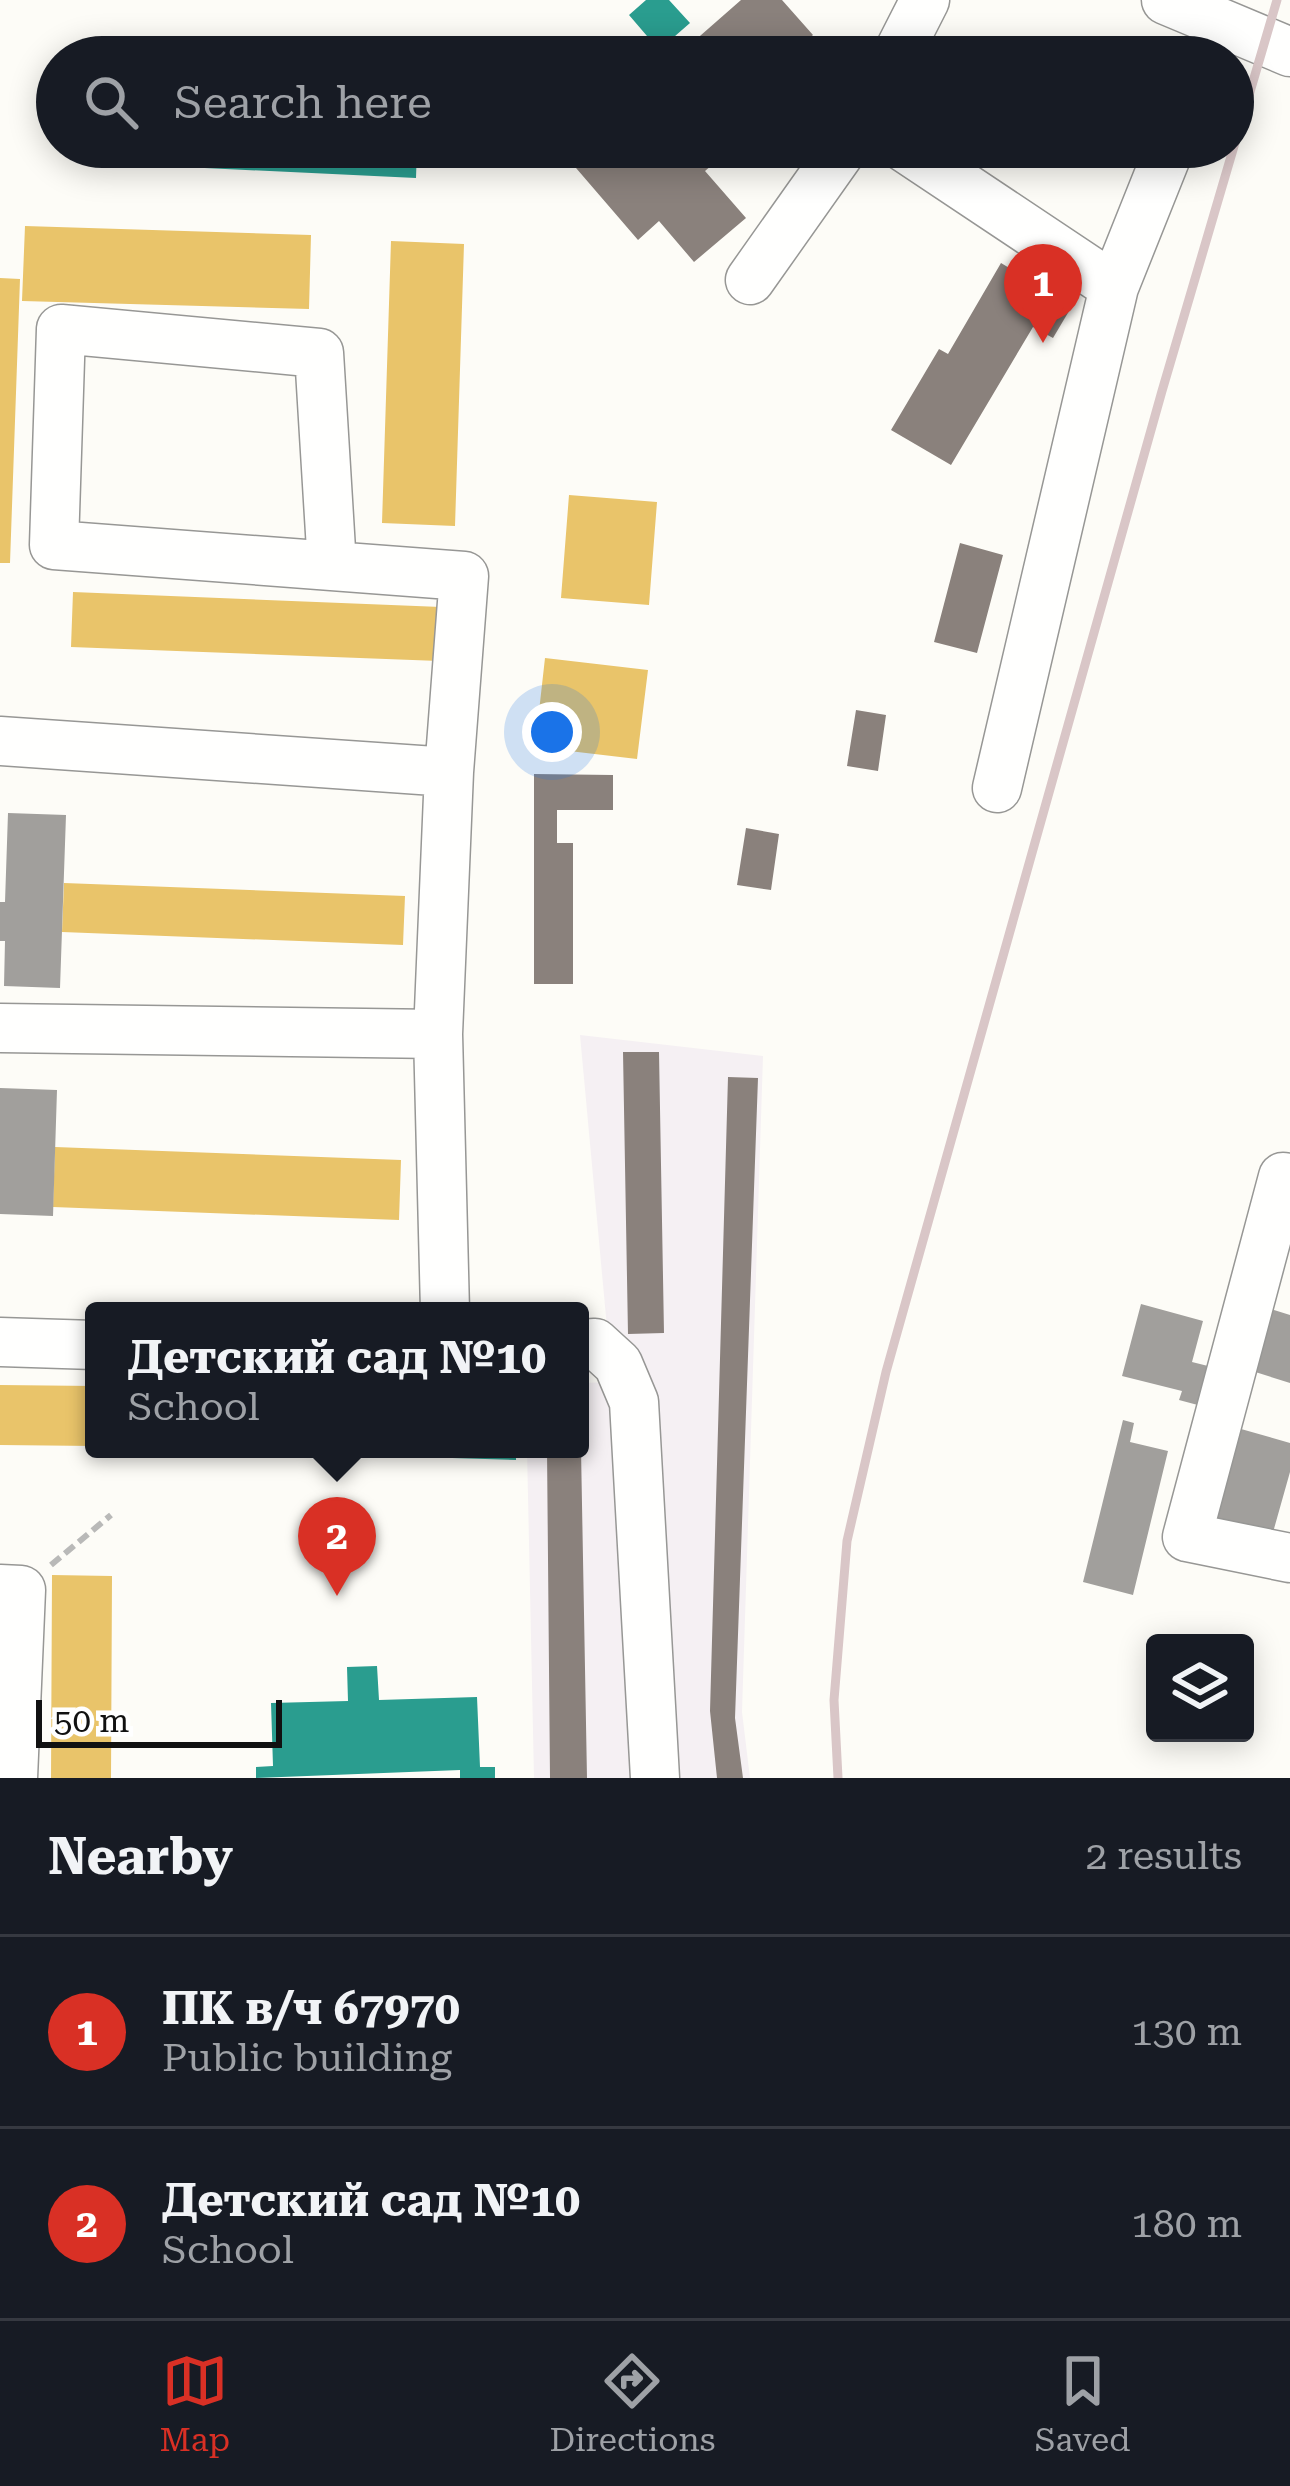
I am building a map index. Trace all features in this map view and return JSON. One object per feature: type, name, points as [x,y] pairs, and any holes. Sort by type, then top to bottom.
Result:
[{"type":"lane","points":[[1166,0],[1208,36]]},
{"type":"lane","points":[[1254,46],[1290,52]]},
{"type":"lane","points":[[750,280],[829,168]]},
{"type":"lane","points":[[936,168],[1114,287]]},
{"type":"lane","points":[[997,788],[1114,287],[1162,168]]},
{"type":"lane","points":[[332,566],[319,353],[61,329],[54,545],[464,576],[449,772],[438,1034],[445,1302]]},
{"type":"lane","points":[[0,741],[449,772]]},
{"type":"lane","points":[[0,1028],[438,1034]]},
{"type":"lane","points":[[1290,1178],[1283,1177],[1187,1537],[1290,1558]]},
{"type":"lane","points":[[0,1342],[85,1345]]},
{"type":"lane","points":[[589,1343],[618,1364],[634,1402],[655,1778]]},
{"type":"lane","points":[[11,1590],[13,1778]]},
{"type":"path","points":[[11,1590],[111,1515]]},
{"type":"shaded area","points":[[580,1035],[763,1056],[742,1712],[750,1778],[534,1778],[527,1458],[589,1458],[589,1383],[612,1382]]},
{"type":"building: Homes","points":[[25,226],[311,235],[309,309],[22,301]]},
{"type":"building: Homes","points":[[391,241],[464,244],[455,526],[382,523]]},
{"type":"building: Homes","points":[[0,278],[20,279],[10,563],[0,563]]},
{"type":"building: Homes","points":[[569,495],[657,502],[649,605],[561,598]]},
{"type":"building: Homes","points":[[73,592],[441,607],[439,661],[71,647]]},
{"type":"building: Homes","points":[[545,658],[648,670],[637,759],[535,747]]},
{"type":"building: Homes","points":[[64,883],[405,896],[403,945],[62,932]]},
{"type":"building: Homes","points":[[55,1147],[401,1160],[399,1220],[53,1207]]},
{"type":"building: Homes","points":[[0,1385],[85,1386],[85,1446],[0,1445]]},
{"type":"building: Homes","points":[[52,1575],[112,1576],[111,1778],[51,1778]]},
{"type":"building: Schools","points":[[646,0],[669,0],[690,23],[675,36],[647,36],[629,15]]},
{"type":"building: Schools","points":[[206,168],[416,168],[416,178]]},
{"type":"building: Schools","points":[[377,1666],[379,1700],[477,1697],[480,1767],[495,1767],[495,1778],[460,1778],[460,1770],[256,1778],[256,1767],[273,1766],[271,1703],[348,1701],[347,1667]]},
{"type":"building: Industry","points":[[741,0],[782,0],[813,35],[812,36],[700,36]]},
{"type":"building: Industry","points":[[576,168],[708,168],[705,171],[746,218],[694,262],[659,221],[638,240]]},
{"type":"building: Industry","points":[[1001,263],[1072,306],[1053,338],[1033,327],[951,465],[891,430],[939,349],[948,354]]},
{"type":"building: Industry","points":[[960,543],[1003,555],[977,653],[934,642]]},
{"type":"building: Industry","points":[[856,710],[886,715],[878,771],[847,766]]},
{"type":"building: Industry","points":[[534,774],[613,775],[613,810],[557,810],[557,843],[573,843],[573,984],[534,984]]},
{"type":"building: Industry","points":[[746,828],[779,834],[771,890],[737,885]]},
{"type":"building: Industry","points":[[623,1052],[659,1052],[664,1333],[628,1334]]},
{"type":"building: Industry","points":[[728,1077],[758,1078],[735,1718],[743,1778],[717,1778],[710,1711]]},
{"type":"building: Industry","points":[[547,1458],[581,1458],[587,1778],[550,1778]]},
{"type":"building: Other","points":[[8,813],[66,815],[60,988],[4,986],[0,902],[5,902]]},
{"type":"building: Other","points":[[0,1088],[57,1090],[53,1216],[0,1214]]},
{"type":"building: Other","points":[[1141,1304],[1203,1321],[1192,1362],[1220,1369],[1209,1408],[1179,1400],[1182,1391],[1122,1376]]},
{"type":"building: Other","points":[[1268,1308],[1290,1315],[1290,1383],[1249,1370]]},
{"type":"building: Other","points":[[1123,1420],[1134,1423],[1130,1442],[1168,1451],[1133,1595],[1083,1582]]},
{"type":"building: Other","points":[[1234,1427],[1290,1443],[1290,1472],[1270,1543],[1207,1525]]},
{"type":"railway","points":[[1254,78],[1277,0]]},
{"type":"railway","points":[[838,1778],[834,1700],[847,1541],[886,1372],[1228,168]]},
{"type":"place","name":"ПК в/ч 67970","points":[[1043,343]]},
{"type":"place","name":"Детский сад №10","points":[[337,1596]]}]
